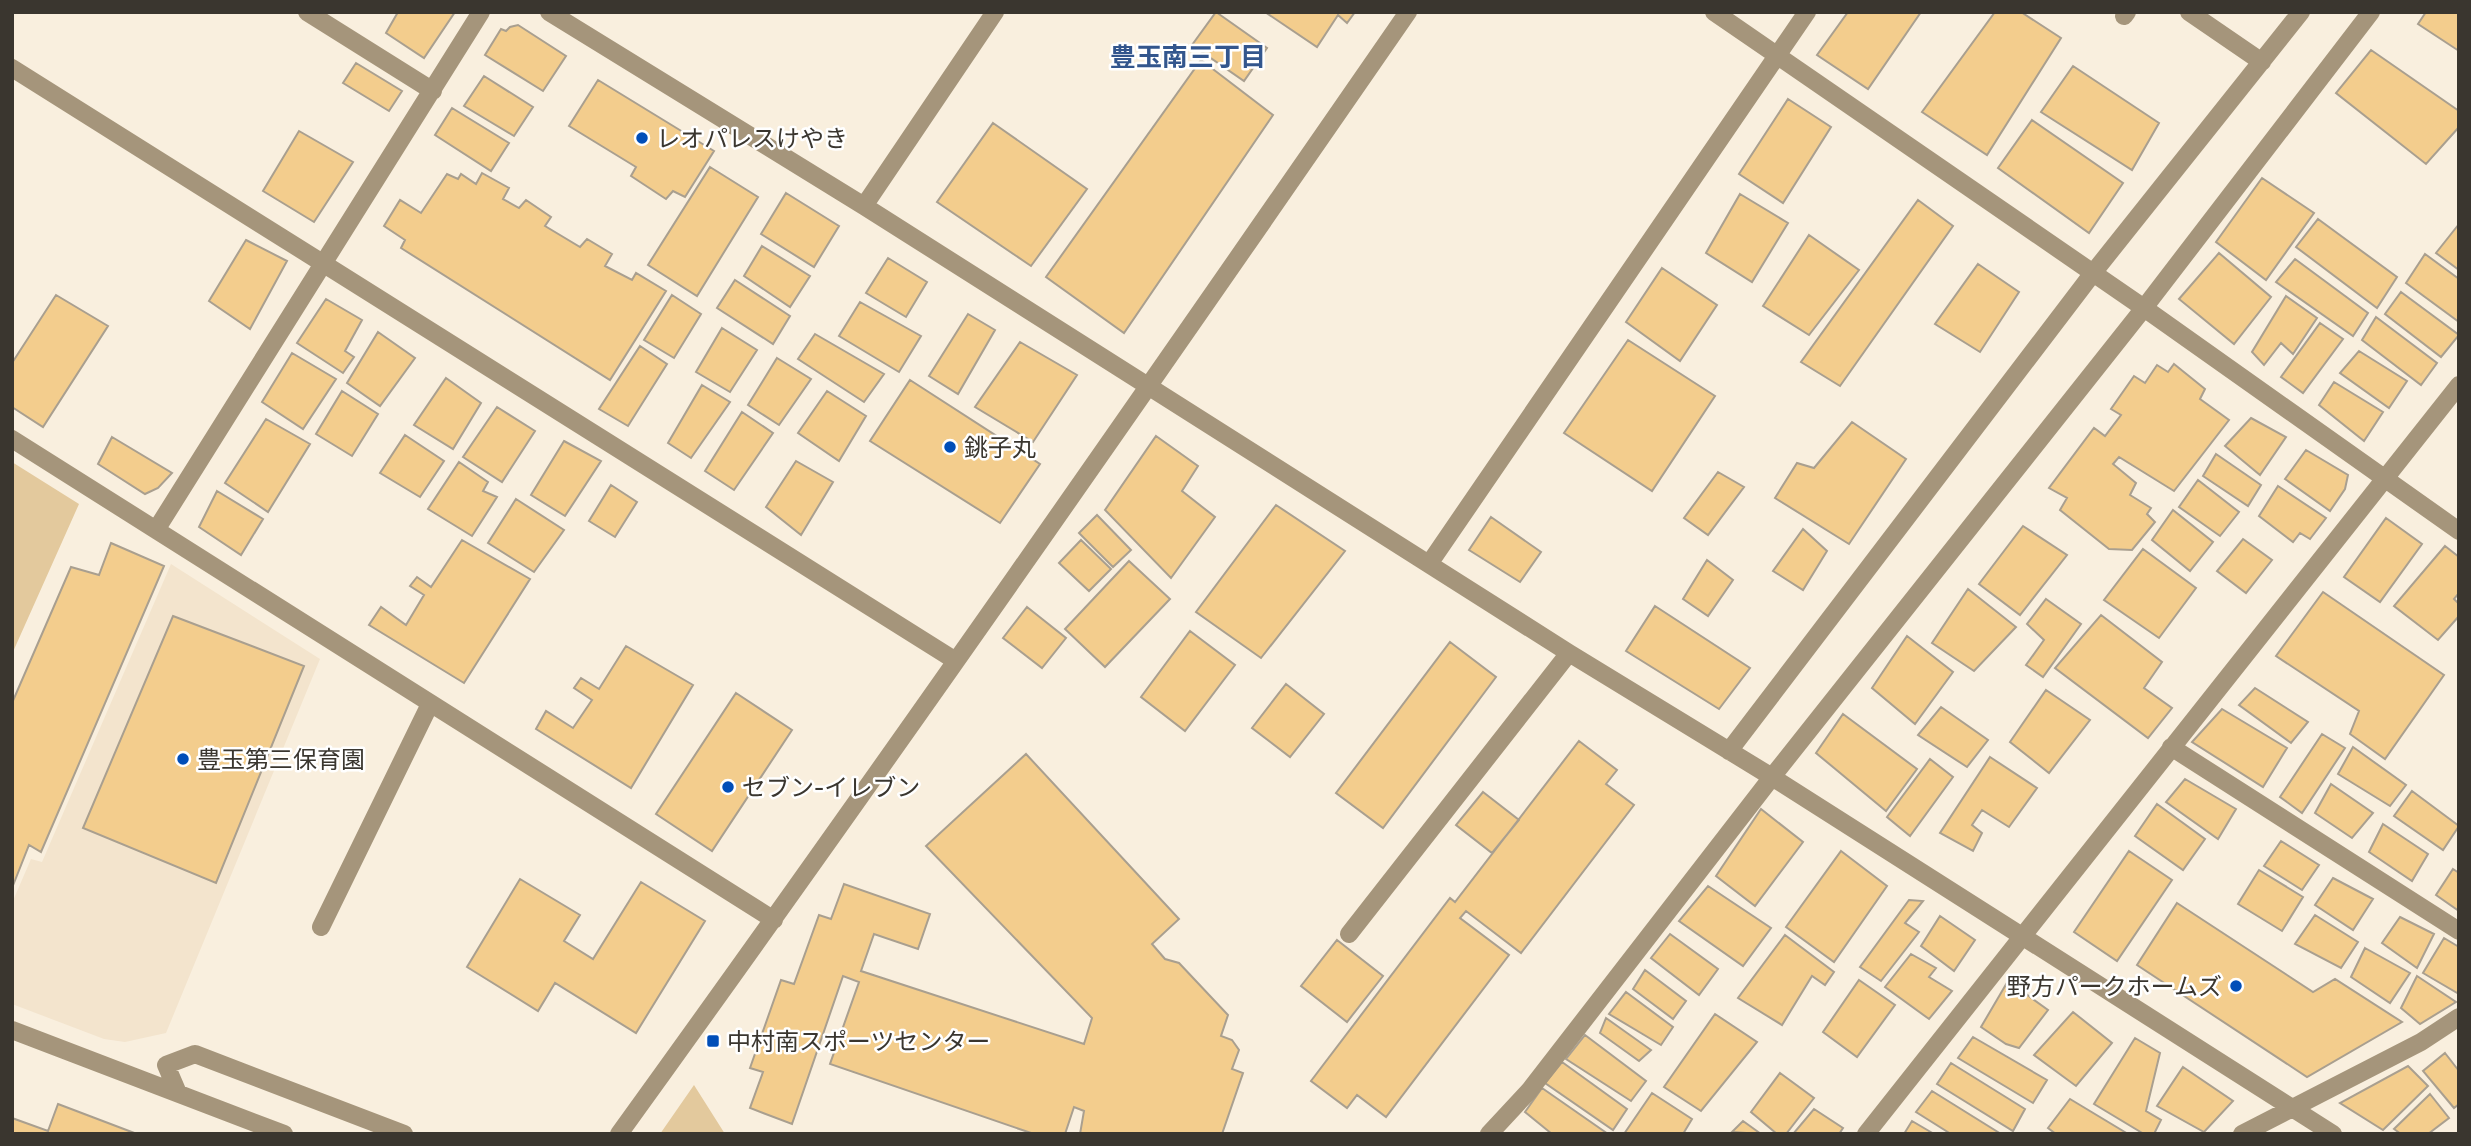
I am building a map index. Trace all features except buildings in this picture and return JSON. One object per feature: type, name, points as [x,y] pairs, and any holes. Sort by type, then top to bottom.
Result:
[{"type":"street","points":[[307,12],[433,91]]},
{"type":"street","points":[[156,530],[481,12]]},
{"type":"street","points":[[549,12],[864,206],[1569,653],[1772,777],[2333,1134]]},
{"type":"street","points":[[864,206],[995,12]]},
{"type":"street","points":[[619,1134],[774,920],[1409,12]]},
{"type":"street","points":[[1714,12],[2144,308],[2459,531]]},
{"type":"street","points":[[1429,564],[1807,12]]},
{"type":"street","points":[[2189,12],[2262,62]]},
{"type":"street","points":[[1729,751],[2093,273],[2301,12]]},
{"type":"street","points":[[1489,1134],[1529,1091],[1772,777],[2144,308],[2371,12]]},
{"type":"street","points":[[12,68],[956,661]]},
{"type":"street","points":[[1866,1134],[2459,385]]},
{"type":"street","points":[[12,439],[774,920]]},
{"type":"street","points":[[1349,933],[1569,653]]},
{"type":"street","points":[[321,927],[430,704]]},
{"type":"street","points":[[2171,747],[2459,931]]},
{"type":"street","points":[[2242,1134],[2421,1042],[2459,1017]]},
{"type":"street","points":[[12,1030],[284,1134]]},
{"type":"street","points":[[178,1093],[166,1065],[195,1054],[404,1134]]},
{"type":"shaded area","points":[[12,462],[79,504],[12,654]]},
{"type":"shaded area","name":"豊玉第三保育園","points":[[171,564],[320,659],[166,1033],[125,1042],[104,1039],[12,1004],[12,903],[31,859],[42,862]]},
{"type":"shaded area","points":[[694,1085],[725,1134],[660,1134]]},
{"type":"place","name":"レオパレスけやき","points":[[642,138]]},
{"type":"place","name":"銚子丸","points":[[950,447]]},
{"type":"place","name":"豊玉第三保育園","points":[[183,759]]},
{"type":"place","name":"セブン-イレブン","points":[[728,787]]},
{"type":"place","name":"野方パークホームズ","points":[[2236,986]]},
{"type":"place","name":"中村南スポーツセンター","points":[[713,1041]]},
{"type":"district","name":"豊玉南三丁目","points":[[1188,57]]}]
